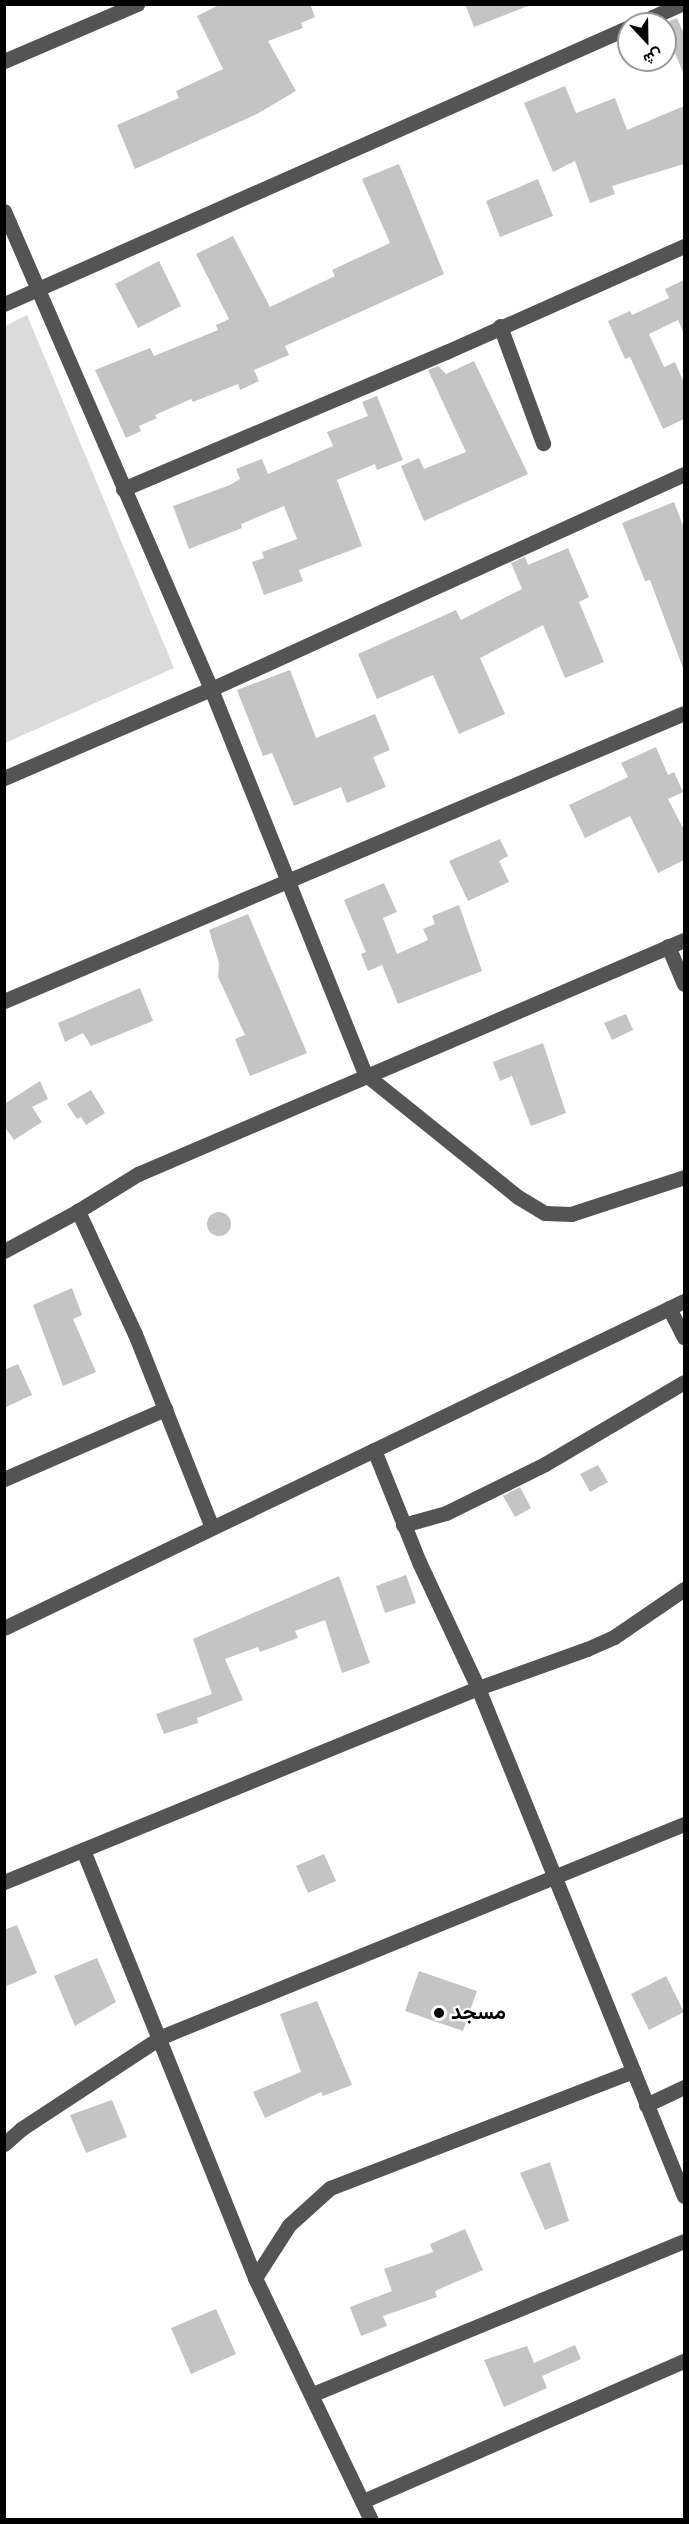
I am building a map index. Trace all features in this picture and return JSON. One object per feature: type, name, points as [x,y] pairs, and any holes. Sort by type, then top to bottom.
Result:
[{"type":"street","points":[[4,61],[136,4]]},
{"type":"street","points":[[663,12],[681,4]]},
{"type":"street","points":[[4,304],[617,32]]},
{"type":"street","points":[[4,211],[41,288],[123,489],[211,689],[365,1074],[518,1197],[545,1213],[571,1214],[684,1177]]},
{"type":"street","points":[[123,489],[684,246]]},
{"type":"street","points":[[500,326],[543,443]]},
{"type":"street","points":[[4,778],[211,689],[684,474]]},
{"type":"street","points":[[4,1001],[684,713]]},
{"type":"street","points":[[4,1251],[78,1211],[138,1174],[365,1074],[684,940]]},
{"type":"street","points":[[668,946],[684,984]]},
{"type":"street","points":[[78,1211],[165,1409],[211,1526]]},
{"type":"street","points":[[4,1628],[211,1526],[684,1301]]},
{"type":"street","points":[[669,1308],[684,1337]]},
{"type":"street","points":[[403,1525],[446,1513],[545,1464],[684,1382]]},
{"type":"street","points":[[4,1479],[165,1409]]},
{"type":"street","points":[[374,1450],[403,1525],[478,1688],[557,1877],[684,2196]]},
{"type":"street","points":[[4,1882],[478,1688],[614,1637],[684,1589]]},
{"type":"street","points":[[4,2144],[161,2037],[684,1824]]},
{"type":"street","points":[[83,1850],[161,2037],[255,2278],[313,2394],[371,2520]]},
{"type":"street","points":[[255,2278],[289,2224],[330,2188],[633,2071]]},
{"type":"street","points":[[646,2105],[684,2087]]},
{"type":"street","points":[[313,2394],[684,2241]]},
{"type":"street","points":[[363,2501],[684,2361]]},
{"type":"shaded area","points":[[27,315],[174,668],[5,743],[5,326]]},
{"type":"building","points":[[221,4],[310,4],[315,17],[301,23],[303,28],[268,41],[296,91],[257,114],[135,169],[117,125],[179,98],[176,91],[223,69],[197,16]]},
{"type":"building","points":[[465,4],[528,4],[528,6],[474,27]]},
{"type":"building","points":[[677,18],[684,34],[684,75],[677,58]]},
{"type":"building","points":[[565,86],[576,113],[615,98],[627,130],[684,106],[684,164],[612,186],[615,194],[590,203],[575,161],[553,172],[524,103]]},
{"type":"building","points":[[399,164],[444,274],[285,346],[289,355],[254,370],[259,381],[240,390],[238,384],[193,402],[191,399],[155,415],[157,418],[139,426],[141,431],[126,438],[95,370],[150,348],[154,356],[218,330],[216,325],[229,319],[196,254],[233,236],[270,307],[335,276],[332,270],[390,243],[362,179]]},
{"type":"building","points":[[538,179],[553,216],[500,237],[486,201]]},
{"type":"building","points":[[159,261],[181,306],[138,328],[115,284]]},
{"type":"building","points":[[684,280],[684,334],[678,320],[649,334],[664,367],[675,362],[684,383],[684,419],[663,429],[630,357],[625,359],[608,321],[630,311],[632,315],[669,298],[665,289]]},
{"type":"building","points":[[474,361],[528,474],[424,521],[401,466],[419,458],[424,469],[466,452],[428,370],[438,366],[446,374]]},
{"type":"building","points":[[377,396],[403,460],[377,470],[375,464],[337,480],[362,546],[299,570],[303,581],[264,595],[252,562],[264,558],[262,552],[297,539],[284,506],[241,524],[242,528],[189,549],[173,506],[230,485],[240,479],[236,469],[262,459],[268,474],[333,446],[327,432],[368,416],[362,402]]},
{"type":"building","points":[[674,502],[684,528],[683,668],[650,580],[645,581],[622,523]]},
{"type":"building","points":[[568,548],[589,597],[579,602],[604,662],[565,678],[543,625],[480,658],[505,714],[459,734],[433,675],[377,699],[358,654],[456,610],[461,620],[522,589],[511,563],[525,557],[528,565]]},
{"type":"building","points":[[290,670],[316,738],[375,714],[390,750],[373,757],[386,787],[347,803],[341,787],[294,806],[272,753],[263,756],[237,690]]},
{"type":"building","points":[[656,747],[668,775],[674,772],[683,792],[668,799],[684,830],[684,860],[658,873],[630,816],[585,838],[569,805],[628,777],[621,763]]},
{"type":"building","points":[[500,839],[508,856],[499,861],[509,882],[468,901],[449,861]]},
{"type":"building","points":[[384,883],[397,912],[383,918],[397,954],[428,940],[423,929],[435,924],[432,916],[459,905],[482,971],[398,1004],[382,965],[368,971],[361,954],[366,952],[344,900]]},
{"type":"building","points":[[248,914],[307,1053],[250,1076],[235,1039],[245,1035],[218,977],[219,963],[209,930]]},
{"type":"building","points":[[140,988],[153,1021],[91,1046],[83,1033],[65,1042],[58,1023]]},
{"type":"building","points":[[626,1014],[633,1030],[612,1040],[604,1023]]},
{"type":"building","points":[[543,1043],[566,1113],[531,1126],[512,1076],[500,1081],[493,1062]]},
{"type":"building","points":[[40,1081],[48,1099],[32,1107],[42,1122],[14,1140],[4,1126],[4,1104]]},
{"type":"building","points":[[91,1090],[105,1113],[86,1125],[81,1117],[77,1119],[67,1104]]},
{"type":"building","points":[[219,1212],[224,1213],[230,1219],[230,1229],[224,1235],[219,1236],[214,1235],[208,1229],[207,1224],[208,1219],[214,1213]]},
{"type":"building","points":[[72,1288],[82,1315],[73,1319],[96,1372],[63,1386],[33,1305]]},
{"type":"building","points":[[18,1364],[32,1395],[4,1408],[4,1370]]},
{"type":"building","points":[[598,1465],[608,1482],[590,1492],[580,1474]]},
{"type":"building","points":[[520,1487],[531,1508],[515,1517],[503,1496]]},
{"type":"building","points":[[406,1575],[416,1603],[385,1613],[376,1586]]},
{"type":"building","points":[[339,1576],[370,1663],[342,1673],[325,1620],[295,1631],[298,1638],[260,1652],[258,1647],[225,1659],[243,1700],[197,1718],[198,1723],[164,1734],[156,1714],[212,1694],[193,1639]]},
{"type":"building","points":[[324,1854],[336,1881],[308,1893],[296,1866]]},
{"type":"building","points":[[17,1925],[37,1973],[4,1987],[4,1930]]},
{"type":"building","points":[[97,1958],[116,2002],[75,2026],[54,1976]]},
{"type":"building","points":[[419,1971],[477,1991],[463,2031],[405,2011]]},
{"type":"building","points":[[666,1976],[684,2012],[649,2030],[631,1994]]},
{"type":"building","points":[[317,2001],[352,2085],[323,2096],[321,2092],[265,2118],[253,2092],[301,2072],[280,2014]]},
{"type":"building","points":[[112,2100],[127,2137],[86,2153],[70,2115]]},
{"type":"building","points":[[550,2162],[569,2221],[545,2230],[520,2173]]},
{"type":"building","points":[[465,2229],[483,2270],[435,2291],[437,2297],[383,2316],[387,2326],[361,2336],[350,2307],[392,2291],[384,2269],[433,2252],[430,2244]]},
{"type":"building","points":[[216,2309],[236,2354],[191,2374],[171,2328]]},
{"type":"building","points":[[575,2345],[581,2359],[542,2376],[547,2388],[504,2407],[484,2360],[527,2346],[534,2363]]},
{"type":"place","name":"مسجد","points":[[439,2013]]}]
